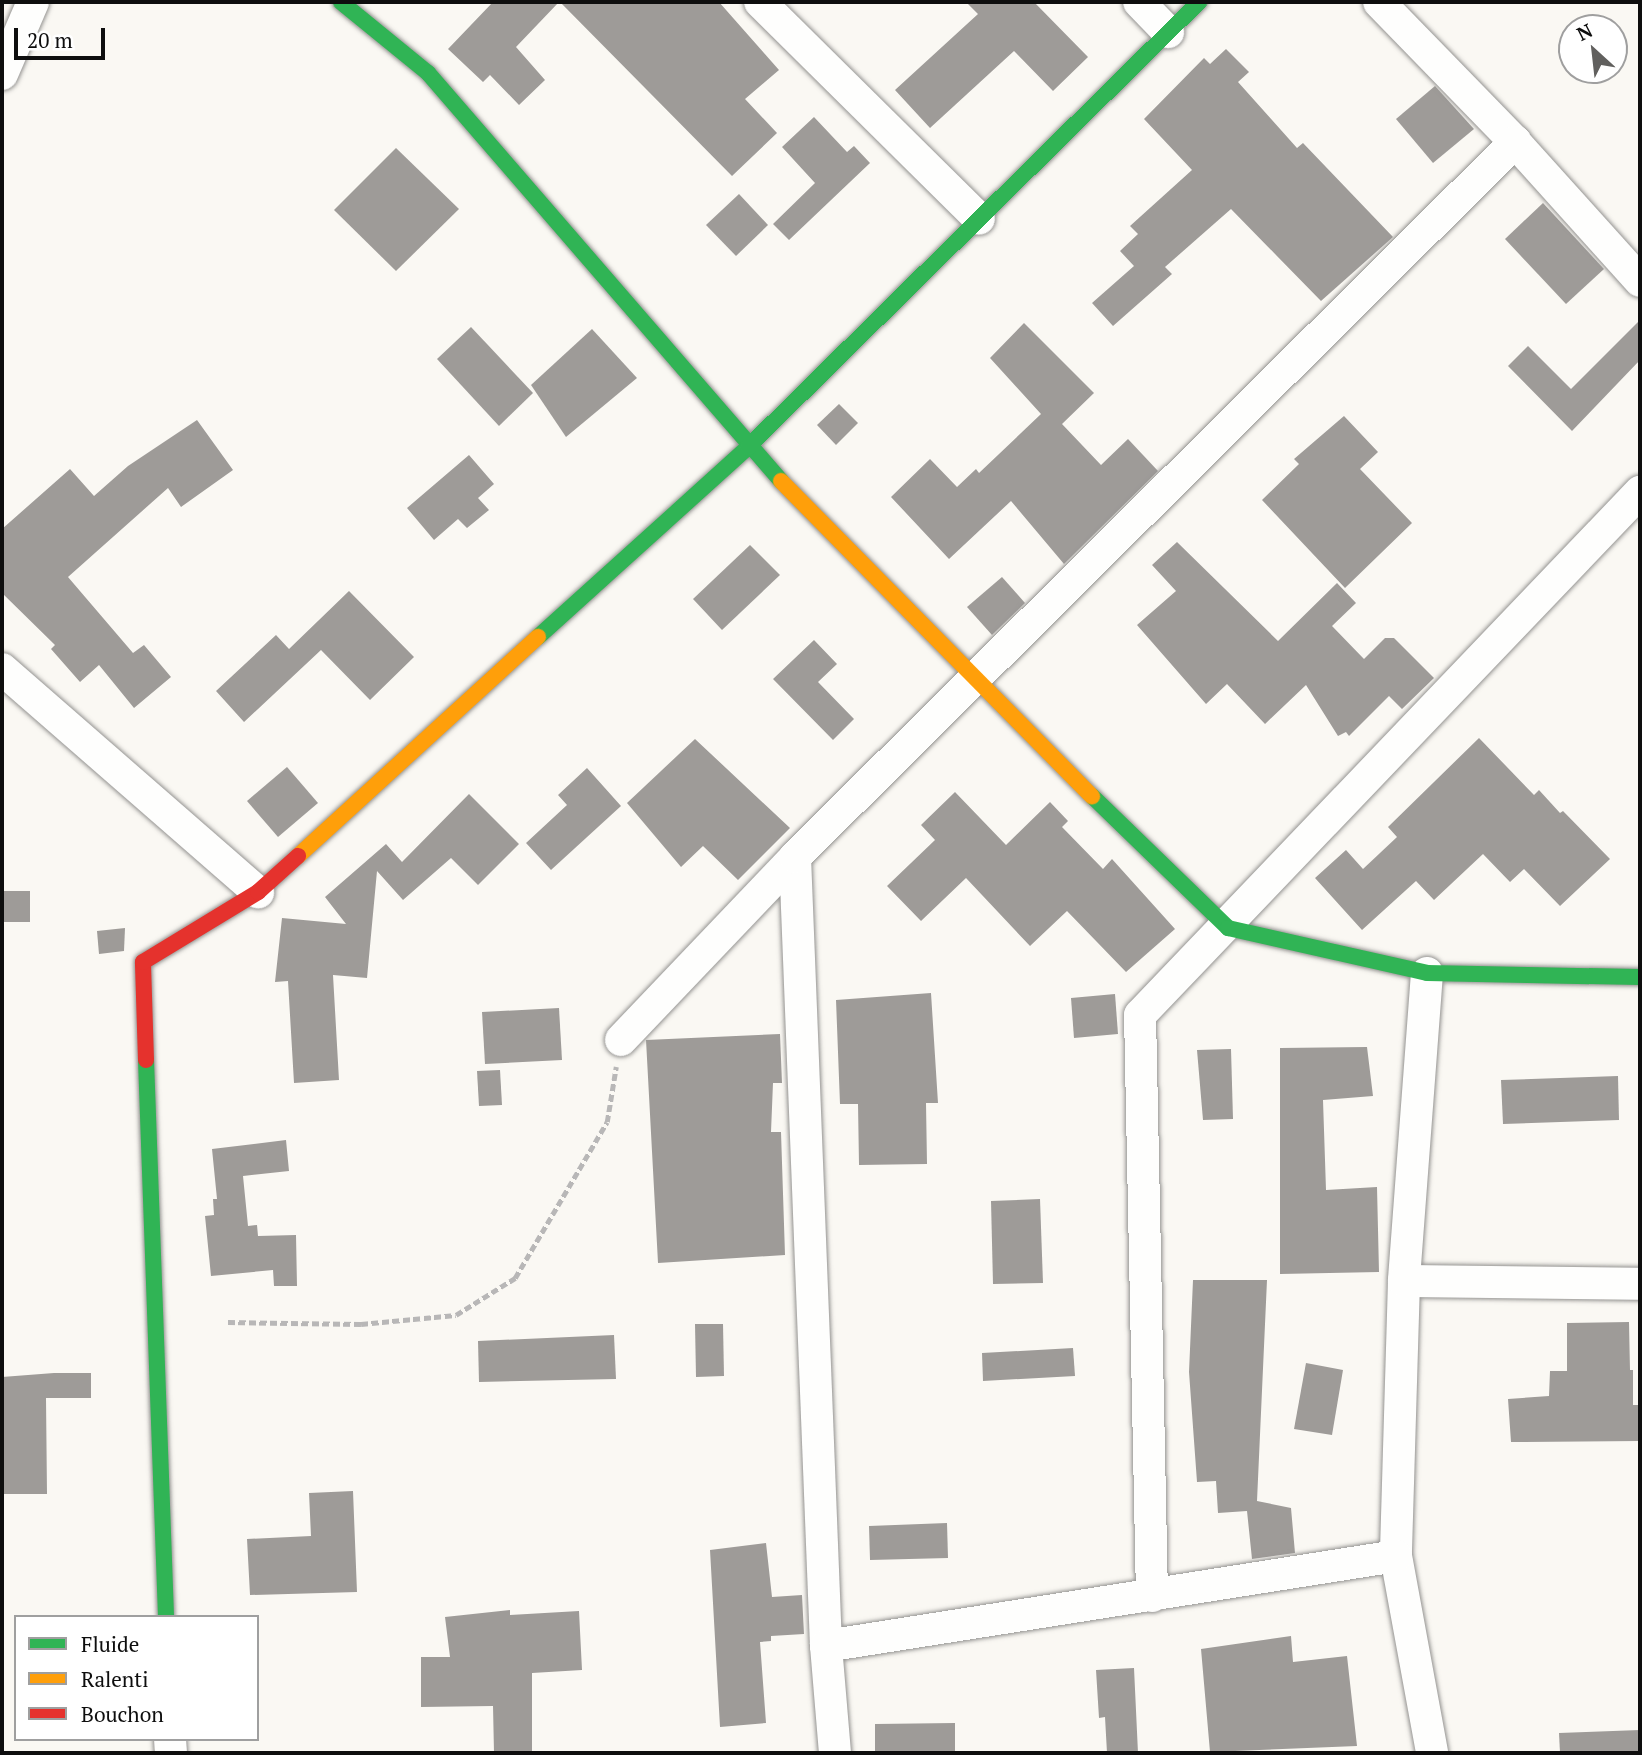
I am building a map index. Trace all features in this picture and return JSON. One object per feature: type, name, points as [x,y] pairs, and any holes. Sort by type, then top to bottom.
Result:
[{"type":"street","points":[[2,74],[33,2]]},
{"type":"street","points":[[341,2],[428,73],[748,447],[974,681],[1228,928],[1427,973],[1640,977]]},
{"type":"street","points":[[760,2],[979,219]]},
{"type":"street","points":[[1139,2],[1168,32]]},
{"type":"street","points":[[166,1615],[143,962],[258,892],[748,447],[1199,2]]},
{"type":"street","points":[[1378,2],[1634,262]]},
{"type":"street","points":[[621,1040],[795,857],[1515,142]]},
{"type":"street","points":[[1152,1596],[1140,1015],[1228,928],[1640,492]]},
{"type":"street","points":[[2,669],[258,892]]},
{"type":"street","points":[[795,857],[826,1646],[835,1753]]},
{"type":"street","points":[[1427,973],[1404,1281],[1396,1556],[1432,1753]]},
{"type":"street","points":[[1404,1281],[1640,1284]]},
{"type":"street","points":[[826,1646],[1396,1556]]},
{"type":"path","points":[[229,1322],[361,1324],[456,1315],[515,1278],[607,1122],[621,1040]]},
{"type":"building","points":[[493,2],[559,2],[516,47],[545,80],[519,105],[490,75],[483,82],[448,49]]},
{"type":"building","points":[[560,2],[719,2],[779,70],[745,99],[777,133],[732,176]]},
{"type":"building","points":[[966,2],[1034,2],[1088,57],[1053,91],[1014,51],[930,128],[895,90],[978,14]]},
{"type":"building","points":[[1226,49],[1249,72],[1238,82],[1297,148],[1303,143],[1393,237],[1321,301],[1231,209],[1165,267],[1172,274],[1113,326],[1092,303],[1134,266],[1120,251],[1138,234],[1130,226],[1192,170],[1144,119],[1204,58],[1210,64]]},
{"type":"building","points":[[1435,86],[1474,129],[1433,163],[1396,119]]},
{"type":"building","points":[[814,117],[847,152],[854,146],[870,163],[789,240],[773,224],[815,183],[782,147]]},
{"type":"building","points":[[396,148],[459,209],[396,271],[334,210]]},
{"type":"building","points":[[739,194],[768,225],[736,256],[706,225]]},
{"type":"building","points":[[1543,203],[1604,269],[1566,304],[1505,239]]},
{"type":"building","points":[[1640,320],[1640,360],[1572,431],[1508,366],[1528,346],[1571,389]]},
{"type":"building","points":[[1024,323],[1094,393],[1062,424],[1101,465],[1128,439],[1158,471],[1064,564],[1011,501],[949,559],[891,497],[930,459],[957,487],[976,469],[979,473],[1041,414],[990,358]]},
{"type":"building","points":[[471,327],[533,393],[499,426],[437,359]]},
{"type":"building","points":[[592,329],[637,378],[566,437],[531,385]]},
{"type":"building","points":[[839,404],[858,423],[836,445],[817,425]]},
{"type":"building","points":[[1344,416],[1378,452],[1360,469],[1412,523],[1345,588],[1262,500],[1299,464],[1294,459]]},
{"type":"building","points":[[197,420],[233,470],[181,507],[168,488],[68,577],[133,653],[144,645],[171,677],[134,708],[99,665],[80,682],[51,649],[55,645],[2,593],[2,529],[70,469],[94,496],[128,466]]},
{"type":"building","points":[[469,455],[494,484],[478,498],[489,510],[467,528],[458,519],[434,540],[407,508]]},
{"type":"building","points":[[1177,542],[1278,641],[1337,583],[1356,603],[1332,626],[1364,659],[1385,638],[1394,638],[1434,678],[1402,709],[1389,696],[1349,736],[1346,732],[1338,736],[1306,685],[1265,724],[1227,684],[1206,704],[1137,625],[1176,591],[1152,565]]},
{"type":"building","points":[[750,545],[780,575],[722,630],[693,599]]},
{"type":"building","points":[[1002,577],[1025,603],[992,635],[967,607]]},
{"type":"building","points":[[349,591],[414,657],[370,700],[321,650],[244,722],[216,691],[276,635],[289,649]]},
{"type":"building","points":[[814,640],[837,664],[818,682],[854,719],[833,740],[773,679]]},
{"type":"building","points":[[1479,738],[1534,795],[1539,790],[1610,859],[1560,906],[1524,869],[1510,882],[1483,854],[1434,900],[1416,881],[1362,930],[1315,878],[1346,850],[1363,869],[1397,837],[1388,827]]},
{"type":"building","points":[[695,739],[790,828],[738,880],[703,846],[681,867],[627,803]]},
{"type":"building","points":[[287,767],[318,803],[278,837],[247,801]]},
{"type":"building","points":[[587,768],[621,806],[551,870],[526,843],[567,805],[558,795]]},
{"type":"building","points":[[955,792],[1006,845],[1050,802],[1068,821],[1062,827],[1103,869],[1112,859],[1175,929],[1126,972],[1067,911],[1030,946],[966,878],[921,921],[887,886],[935,840],[921,825]]},
{"type":"building","points":[[469,794],[519,844],[478,885],[451,858],[403,900],[377,871],[367,978],[333,975],[339,1080],[294,1083],[288,981],[275,982],[282,918],[346,924],[325,897],[386,844],[402,862]]},
{"type":"building","points":[[2,891],[30,891],[30,922],[2,922]]},
{"type":"building","points":[[125,928],[124,951],[99,954],[97,931]]},
{"type":"building","points":[[931,993],[938,1103],[926,1103],[927,1164],[859,1165],[858,1104],[840,1104],[836,1000]]},
{"type":"building","points":[[1115,994],[1118,1034],[1074,1038],[1071,998]]},
{"type":"building","points":[[559,1008],[562,1060],[485,1064],[482,1012]]},
{"type":"building","points":[[780,1034],[782,1083],[773,1083],[771,1132],[781,1132],[785,1255],[658,1263],[646,1040]]},
{"type":"building","points":[[1367,1047],[1373,1096],[1323,1100],[1326,1190],[1377,1187],[1379,1272],[1280,1274],[1280,1048]]},
{"type":"building","points":[[1231,1049],[1233,1119],[1203,1120],[1197,1050]]},
{"type":"building","points":[[500,1070],[502,1105],[479,1106],[477,1071]]},
{"type":"building","points":[[1618,1076],[1619,1120],[1503,1124],[1501,1080]]},
{"type":"building","points":[[286,1140],[289,1171],[243,1176],[248,1226],[257,1225],[258,1236],[296,1235],[297,1286],[274,1286],[273,1270],[211,1276],[205,1216],[214,1215],[213,1199],[217,1199],[212,1149]]},
{"type":"building","points":[[1040,1199],[1043,1283],[993,1284],[991,1201]]},
{"type":"building","points":[[1193,1280],[1267,1280],[1257,1501],[1291,1508],[1295,1553],[1252,1559],[1247,1511],[1218,1513],[1216,1481],[1197,1482],[1189,1372]]},
{"type":"building","points":[[1629,1322],[1633,1405],[1640,1405],[1640,1441],[1511,1442],[1508,1399],[1549,1396],[1550,1371],[1567,1371],[1567,1323]]},
{"type":"building","points":[[695,1324],[723,1324],[724,1376],[696,1377]]},
{"type":"building","points":[[614,1335],[616,1379],[479,1382],[478,1341]]},
{"type":"building","points":[[1073,1348],[1075,1376],[983,1381],[982,1353]]},
{"type":"building","points":[[1306,1363],[1343,1370],[1332,1435],[1294,1429]]},
{"type":"building","points":[[91,1373],[91,1398],[46,1398],[47,1494],[2,1494],[2,1377]]},
{"type":"building","points":[[353,1491],[357,1592],[250,1595],[247,1539],[311,1536],[309,1493]]},
{"type":"building","points":[[947,1523],[948,1558],[870,1560],[869,1526]]},
{"type":"building","points":[[766,1543],[772,1597],[802,1595],[804,1634],[771,1636],[771,1641],[760,1642],[766,1723],[720,1727],[710,1550]]},
{"type":"building","points":[[510,1610],[510,1615],[579,1611],[582,1670],[532,1673],[532,1753],[494,1753],[493,1706],[421,1707],[421,1657],[450,1657],[445,1617]]},
{"type":"building","points":[[1291,1636],[1293,1662],[1347,1656],[1357,1746],[1210,1752],[1201,1649]]},
{"type":"building","points":[[1134,1668],[1138,1753],[1107,1753],[1105,1717],[1099,1718],[1096,1670]]},
{"type":"building","points":[[955,1723],[955,1753],[875,1753],[875,1724]]},
{"type":"building","points":[[1640,1730],[1640,1753],[1560,1753],[1559,1733]]},
{"type":"traffic: fast","points":[[341,2],[428,73],[781,481]]},
{"type":"traffic: fast","points":[[538,637],[748,447],[1199,2]]},
{"type":"traffic: fast","points":[[1092,796],[1228,928],[1427,973],[1640,977]]},
{"type":"traffic: fast","points":[[146,1060],[166,1615]]},
{"type":"traffic: slow","points":[[781,481],[1092,796]]},
{"type":"traffic: slow","points":[[298,856],[538,637]]},
{"type":"traffic: jam","points":[[146,1060],[143,962],[258,892],[298,856]]}]
